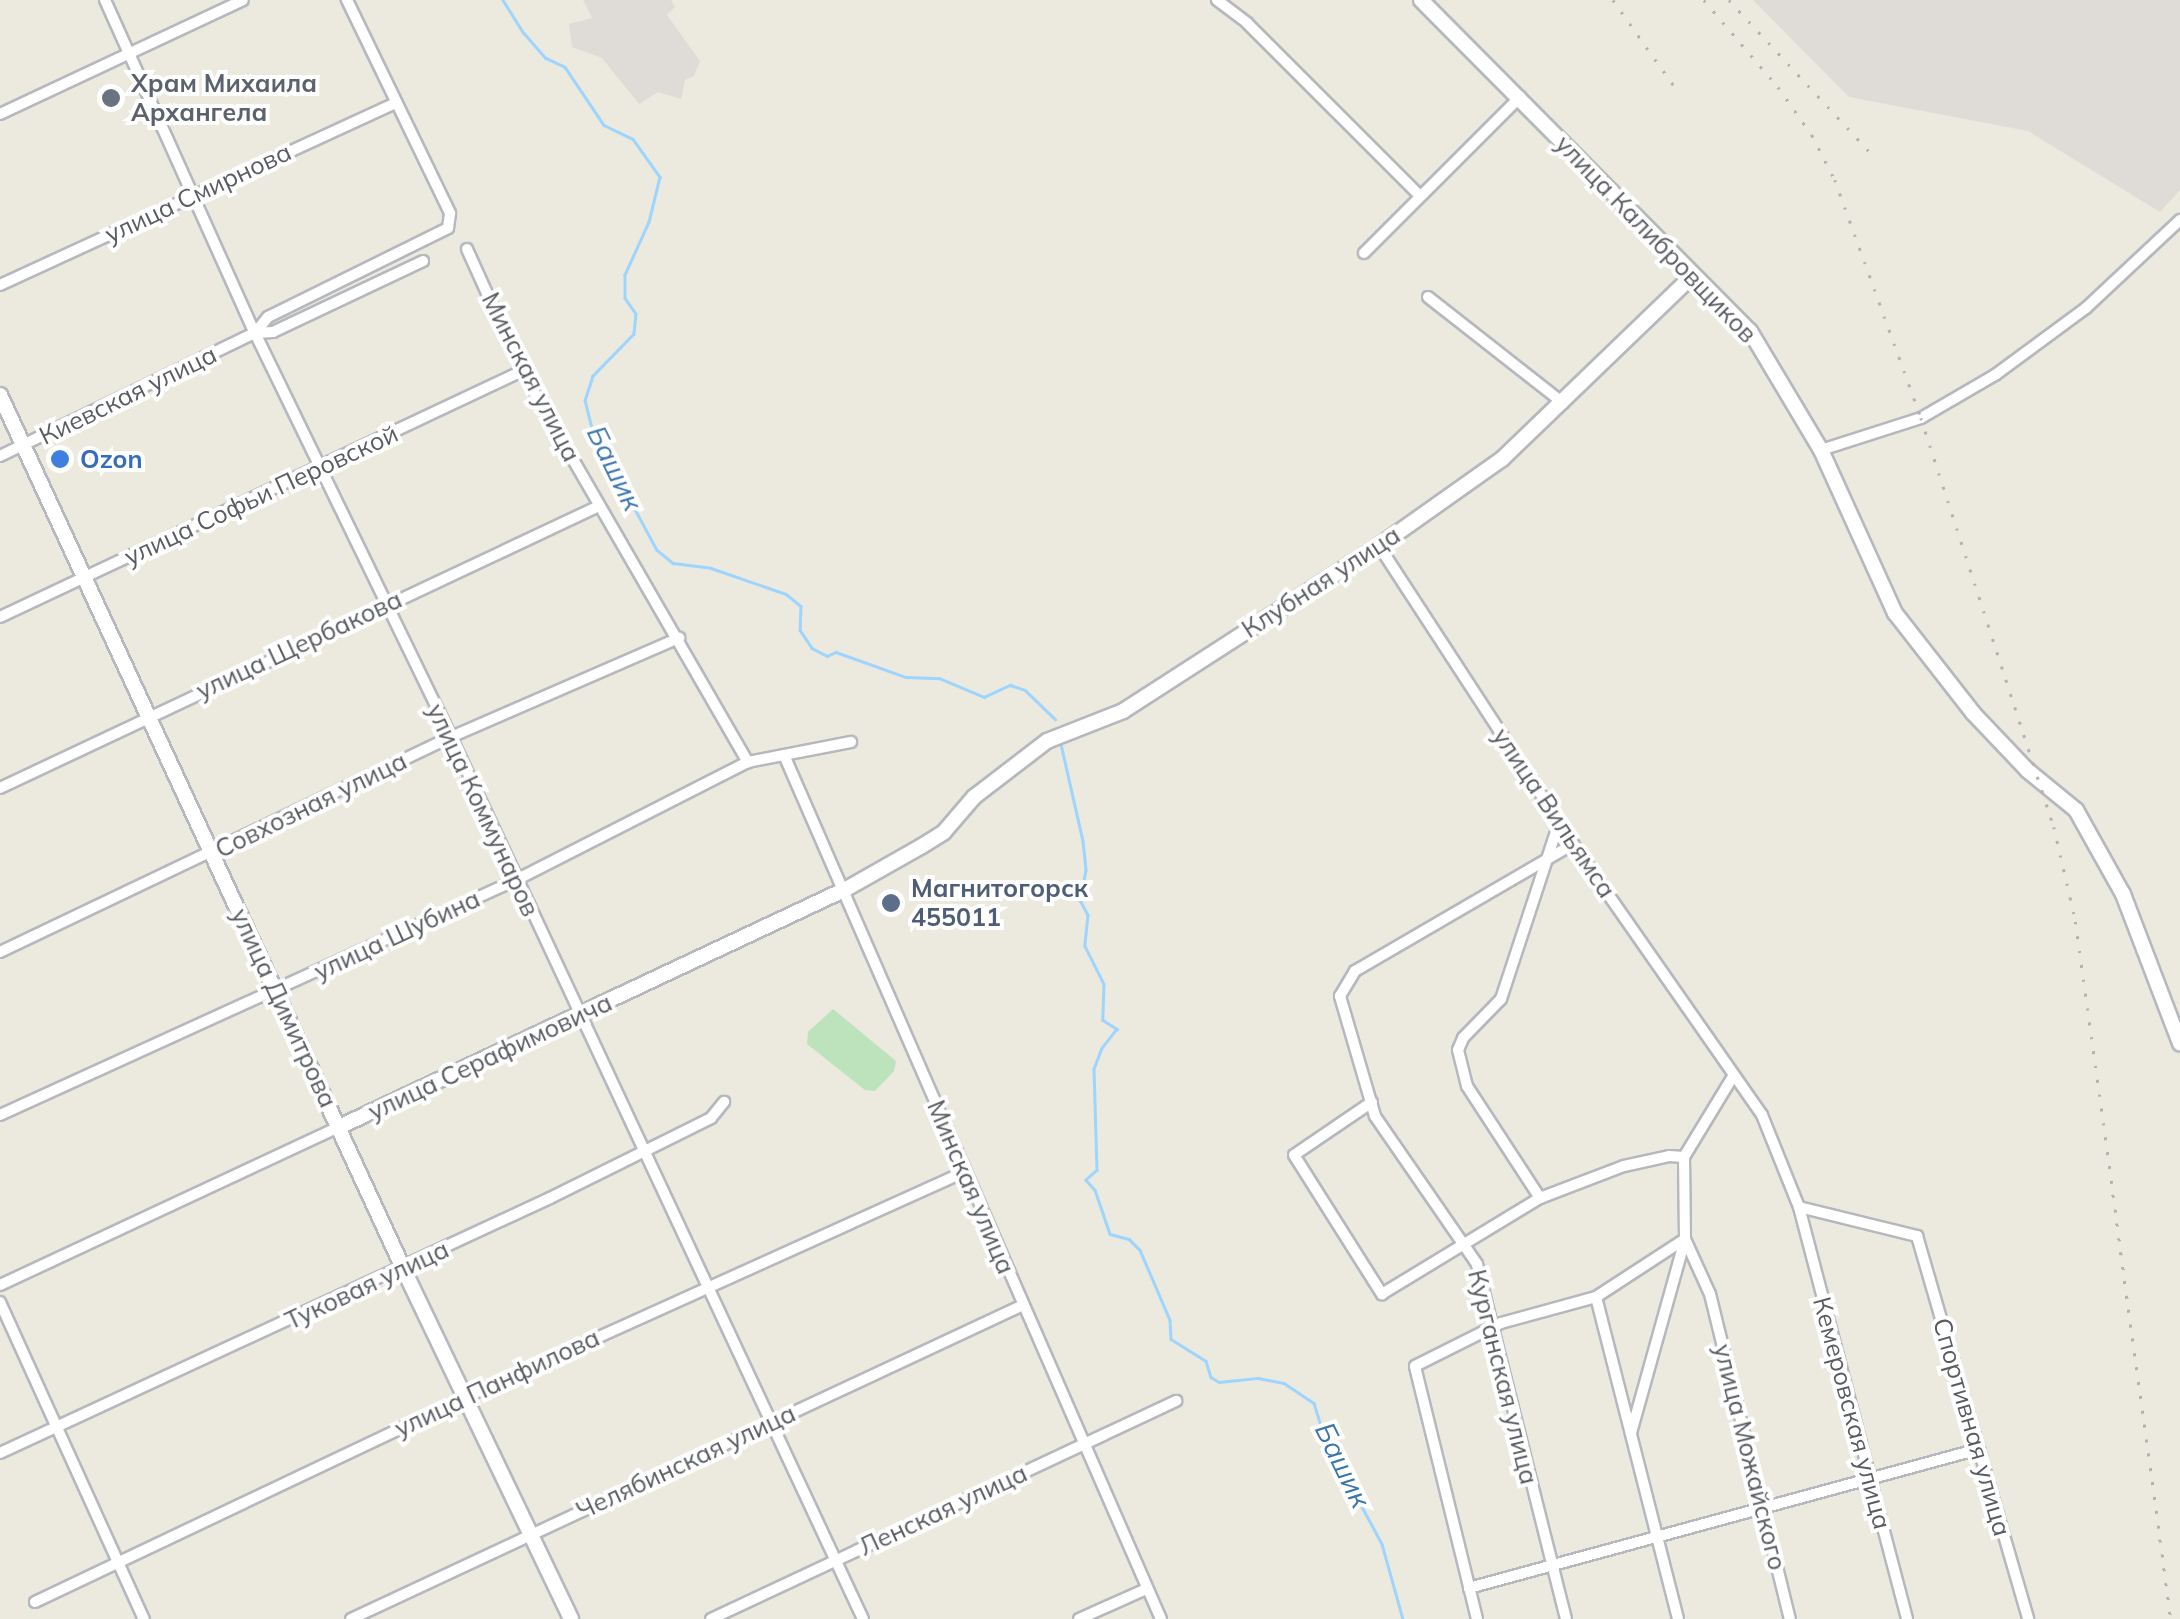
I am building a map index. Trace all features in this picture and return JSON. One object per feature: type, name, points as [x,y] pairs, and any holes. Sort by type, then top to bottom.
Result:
[{"type":"street","name":"улица Коммунаров","points":[[106,0],[255,333],[644,1148],[704,1286],[862,1619]]},
{"type":"street","points":[[0,114],[243,0]]},
{"type":"street","points":[[347,0],[396,103]]},
{"type":"street","points":[[1217,0],[1247,24],[1419,194]]},
{"type":"street","name":"улица Калибровщиков","points":[[1421,0],[1750,331],[1821,450],[1894,613],[1972,713],[2028,770],[2076,810],[2123,894],[2180,1043]]},
{"type":"street","points":[[1364,253],[1520,97]]},
{"type":"street","name":"улица Смирнова","points":[[0,285],[396,103]]},
{"type":"street","name":"Киевская улица","points":[[255,333],[268,317],[448,228],[450,213],[396,103]]},
{"type":"street","points":[[1821,450],[1921,418],[1983,382],[2086,308],[2180,220]]},
{"type":"street","name":"Минская улица","points":[[467,249],[522,371],[748,762]]},
{"type":"street","points":[[388,259],[394,274]]},
{"type":"street","name":"Киевская улица","points":[[0,456],[255,333],[273,332],[423,260]]},
{"type":"street","name":"Клубная улица","points":[[922,846],[944,832],[974,796],[1047,741],[1123,711],[1379,546],[1521,445],[1692,276]]},
{"type":"street","points":[[1428,297],[1563,403]]},
{"type":"street","name":"улица Софьи Перовской","points":[[0,617],[522,371]]},
{"type":"street","name":"улица Димитрова","points":[[0,395],[82,580],[570,1619]]},
{"type":"street","name":"улица Щербакова","points":[[0,788],[599,506]]},
{"type":"street","name":"улица Вильямса","points":[[1379,546],[1573,844],[1732,1078],[1762,1115],[1799,1207]]},
{"type":"street","name":"Совхозная улица","points":[[0,952],[450,737],[679,638]]},
{"type":"street","name":"улица Шубина","points":[[0,1115],[516,880],[748,762],[851,742]]},
{"type":"street","name":"Минская улица","points":[[784,755],[1160,1619]]},
{"type":"street","points":[[1540,1198],[1467,1086],[1458,1062],[1463,1038],[1501,999],[1507,985],[1559,822]]},
{"type":"street","points":[[1544,861],[1573,844]]},
{"type":"street","name":"улица Серафимовича","points":[[0,1284],[846,890],[922,846]]},
{"type":"street","name":"Курганская улица","points":[[1544,861],[1345,981],[1340,996],[1375,1116],[1477,1264],[1566,1619]]},
{"type":"street","points":[[1631,1433],[1685,1240],[1684,1157],[1732,1078]]},
{"type":"street","name":"Туковая улица","points":[[0,1454],[403,1268],[711,1118],[724,1102]]},
{"type":"street","points":[[1372,1102],[1294,1155],[1377,1290],[1388,1294],[1461,1243],[1540,1198],[1624,1166],[1684,1157]]},
{"type":"street","name":"улица Панфилова","points":[[34,1602],[704,1286],[964,1172]]},
{"type":"street","name":"Спортивная улица","points":[[1799,1207],[1917,1236],[2028,1619]]},
{"type":"street","name":"Кемеровская улица","points":[[1799,1207],[1907,1619]]},
{"type":"street","points":[[1477,1619],[1414,1374],[1421,1360],[1492,1329],[1596,1297],[1685,1240]]},
{"type":"street","name":"улица Можайского","points":[[1685,1240],[1710,1294],[1790,1619]]},
{"type":"street","points":[[1596,1297],[1678,1619]]},
{"type":"street","points":[[0,1302],[144,1619]]},
{"type":"street","name":"Челябинская улица","points":[[352,1619],[1021,1306]]},
{"type":"street","name":"Ленская улица","points":[[711,1619],[1176,1400]]},
{"type":"street","points":[[1469,1588],[1979,1449]]},
{"type":"street","points":[[1079,1619],[1146,1589]]},
{"type":"shaded area","points":[[583,0],[671,0],[675,7],[667,15],[700,61],[694,76],[685,80],[681,99],[658,92],[639,104],[602,58],[572,47],[569,24],[592,18]]},
{"type":"shaded area","points":[[1753,0],[2180,0],[2180,190],[2160,212],[2028,131],[1849,97]]},
{"type":"green space","points":[[833,1009],[896,1061],[894,1071],[875,1091],[865,1090],[807,1044],[808,1032]]},
{"type":"waterway","name":"Башик","points":[[503,0],[546,58],[565,67],[604,125],[633,139],[660,177],[649,222],[625,275],[625,298],[636,314],[634,334],[593,376],[585,400],[592,429],[657,550],[673,563],[711,568],[786,594],[801,606],[800,630],[812,648],[827,656],[836,652],[906,677],[939,678],[984,697],[1010,685],[1025,690],[1055,719]]},
{"type":"waterway","name":"Башик","points":[[1061,744],[1083,841],[1086,870],[1080,900],[1088,915],[1085,946],[1104,984],[1103,1020],[1117,1029],[1102,1048],[1094,1069],[1097,1170],[1086,1180],[1095,1190],[1110,1234],[1129,1239],[1140,1250],[1170,1320],[1171,1339],[1206,1361],[1211,1377],[1219,1382],[1258,1378],[1284,1383],[1314,1403],[1325,1438],[1382,1544],[1403,1619]]},
{"type":"railway","points":[[1613,0],[1677,90]]},
{"type":"railway","points":[[1704,0],[1778,87],[1812,135],[1835,180],[1921,418],[2054,827],[2076,922],[2171,1619]]},
{"type":"railway","points":[[1729,0],[1869,151]]},
{"type":"place","name":"Храм Михаила Архангела","points":[[111,98]]},
{"type":"place","name":"Ozon","points":[[60,459]]},
{"type":"place","name":"Магнитогорск 455011","points":[[891,903]]}]
